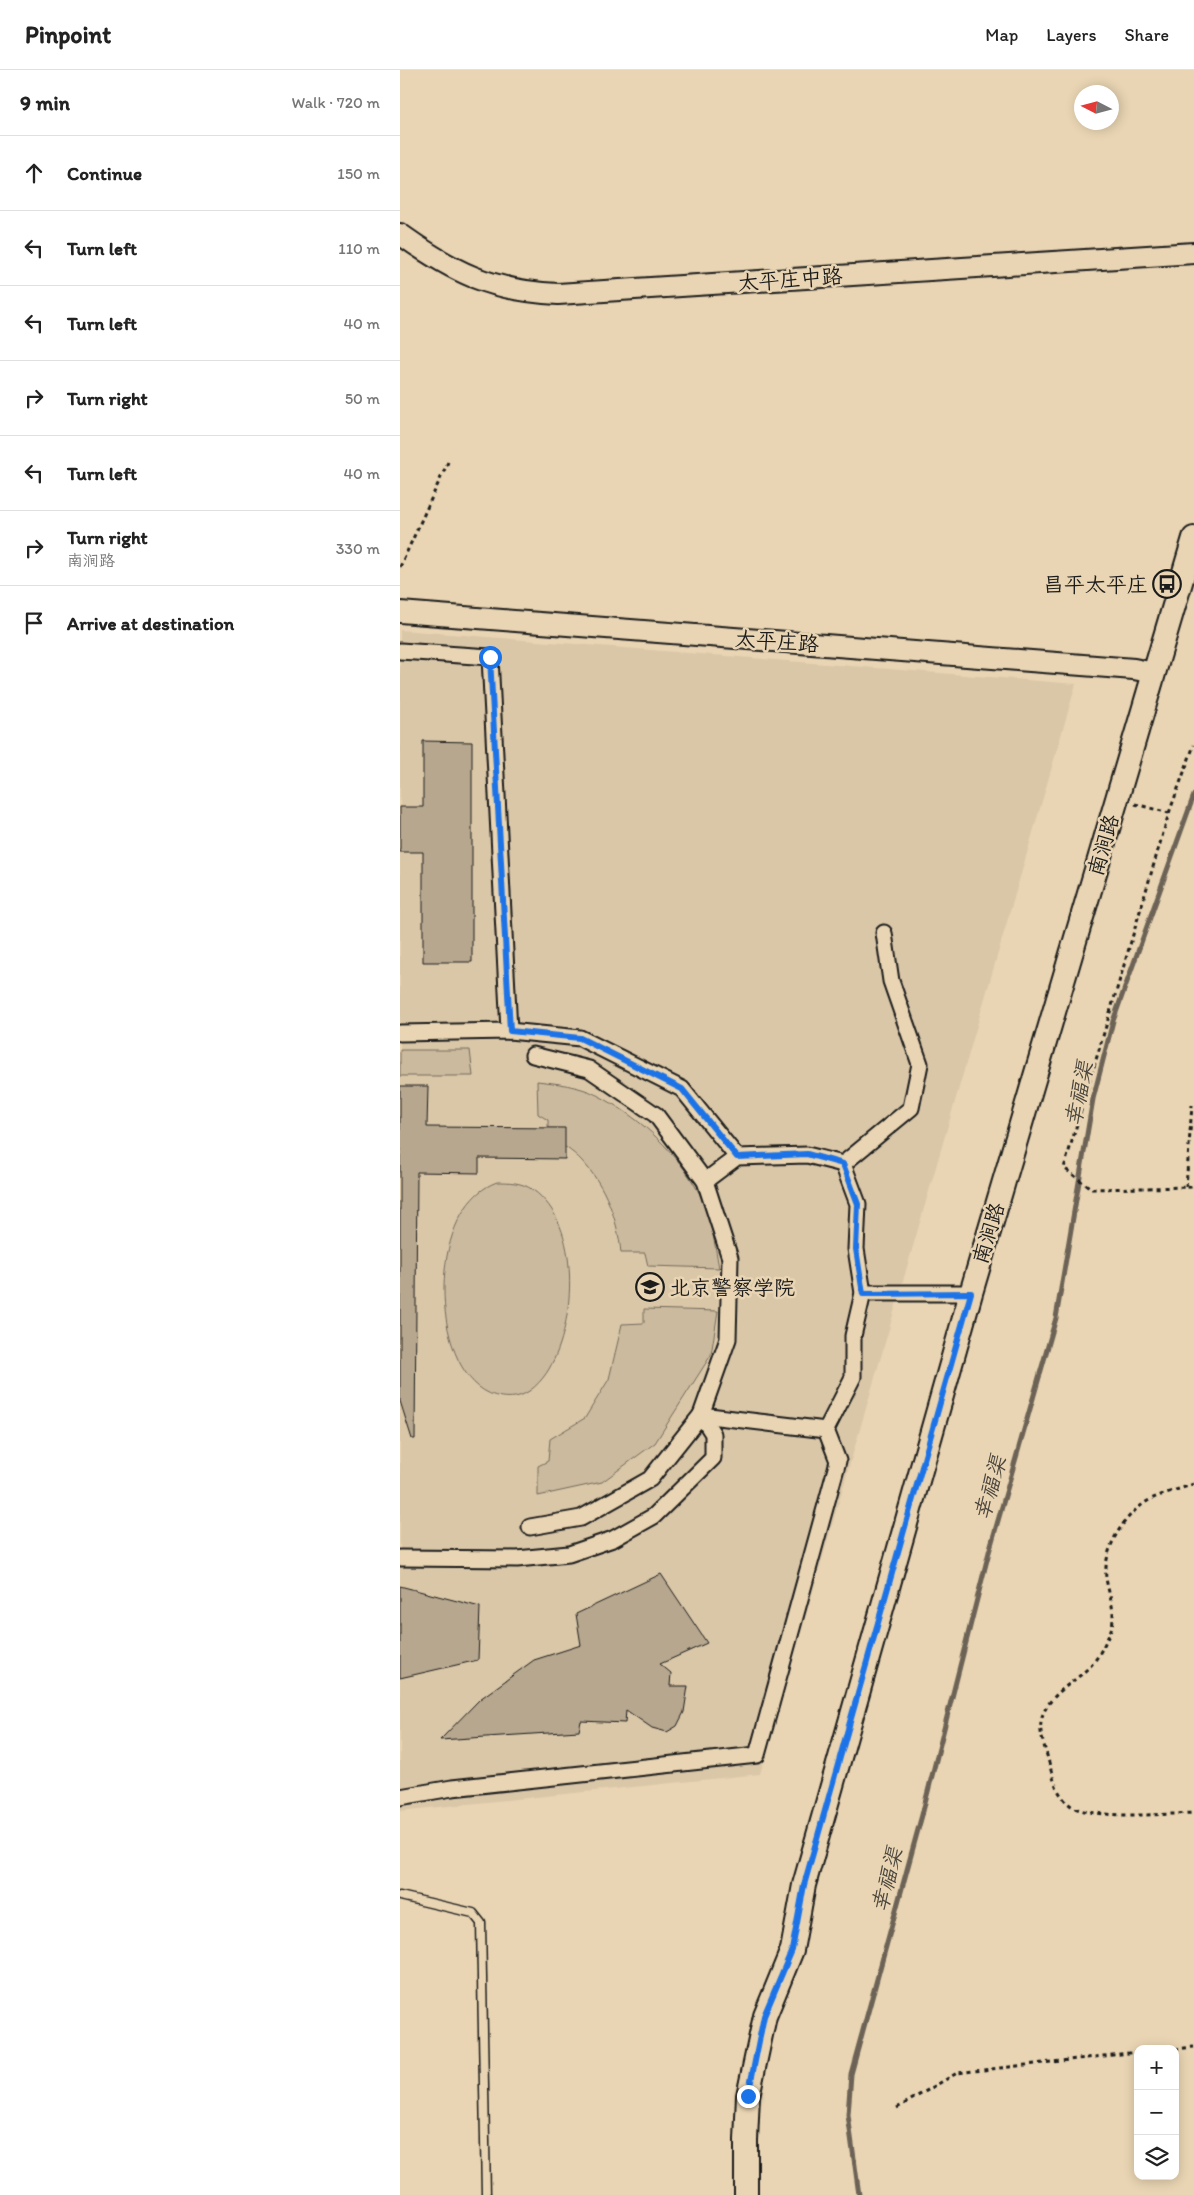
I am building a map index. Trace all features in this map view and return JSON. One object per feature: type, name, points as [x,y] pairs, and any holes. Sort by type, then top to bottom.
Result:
[{"type":"main road","name":"南涧路","points":[[746,2195],[748,2096],[764,2016],[792,1950],[804,1885],[971,1293],[1194,538]]},
{"type":"street","name":"太平庄中路","points":[[400,234],[454,268],[480,280],[504,289],[558,294],[1194,253]]},
{"type":"street","name":"太平庄路","points":[[400,612],[1124,668],[1154,673]]},
{"type":"street","points":[[400,651],[490,657],[510,1031]]},
{"type":"street","points":[[843,1164],[911,1108],[920,1064],[891,981],[884,933]]},
{"type":"street","points":[[400,1032],[510,1031],[580,1038],[682,1089],[737,1157]]},
{"type":"street","points":[[530,1527],[581,1518],[650,1479],[701,1415],[728,1339],[730,1258],[705,1180],[656,1115],[589,1069],[533,1055]]},
{"type":"street","points":[[705,1180],[737,1157],[807,1154],[843,1164]]},
{"type":"street","points":[[400,1796],[452,1788],[757,1755],[838,1461],[826,1430],[853,1377],[853,1336],[863,1294],[856,1249],[858,1204],[843,1164]]},
{"type":"street","points":[[863,1294],[971,1293]]},
{"type":"street","points":[[701,1415],[826,1430]]},
{"type":"street","points":[[400,1558],[517,1559],[569,1554],[613,1539],[654,1516],[712,1458],[713,1434],[701,1415]]},
{"type":"lane","points":[[400,1896],[473,1914],[481,1923],[486,2195]]},
{"type":"path","points":[[400,567],[413,534],[448,462]]},
{"type":"path","points":[[1194,745],[1169,813],[1064,1168],[1092,1189],[1194,1187]]},
{"type":"path","points":[[1117,799],[1169,813]]},
{"type":"path","points":[[1186,1187],[1192,1106]]},
{"type":"path","points":[[1194,1484],[1151,1500],[1126,1518],[1112,1543],[1107,1563],[1106,1578],[1112,1596],[1113,1614],[1110,1635],[1093,1663],[1053,1697],[1042,1716],[1040,1730],[1056,1789],[1071,1806],[1094,1814],[1194,1813]]},
{"type":"path","points":[[1179,2049],[1194,2047]]},
{"type":"path","points":[[897,2108],[957,2073],[1078,2057],[1134,2052]]},
{"type":"shaded area","name":"北京警察学院","points":[[400,630],[1076,684],[760,1774],[400,1811]]},
{"type":"shaded area","points":[[400,1050],[470,1050],[473,1076],[400,1076]]},
{"type":"shaded area","points":[[537,1081],[575,1087],[597,1095],[639,1122],[663,1144],[685,1170],[704,1203],[711,1224],[719,1268],[648,1266],[645,1253],[621,1253],[617,1228],[604,1192],[590,1170],[578,1157],[548,1135],[548,1120],[538,1114]]},
{"type":"shaded area","points":[[497,1182],[511,1182],[524,1185],[533,1190],[549,1206],[560,1226],[567,1249],[570,1275],[569,1301],[565,1326],[549,1369],[539,1383],[520,1396],[515,1397],[487,1392],[465,1372],[451,1341],[444,1304],[446,1265],[455,1229],[472,1200]]},
{"type":"shaded area","points":[[644,1309],[718,1311],[711,1355],[655,1443],[602,1482],[538,1496],[538,1466],[548,1461],[550,1439],[585,1418],[609,1379],[622,1324],[644,1323]]},
{"type":"building","points":[[423,741],[472,742],[472,962],[423,962],[423,852],[400,852],[400,807],[423,807]]},
{"type":"building","points":[[400,1086],[428,1086],[427,1127],[565,1128],[565,1159],[479,1158],[479,1173],[417,1172],[415,1439],[412,1439],[400,1401]]},
{"type":"building","points":[[661,1574],[707,1643],[660,1664],[671,1673],[670,1686],[688,1686],[684,1712],[677,1726],[667,1732],[652,1728],[626,1710],[625,1723],[581,1721],[579,1731],[440,1740],[480,1699],[534,1660],[581,1645],[576,1614]]},
{"type":"building","points":[[400,1586],[480,1607],[478,1660],[400,1678]]},
{"type":"waterway","name":"幸福渠","points":[[859,2195],[848,2115],[851,2074],[922,1815],[989,1552],[1056,1318],[1093,1099],[1113,1021],[1194,795]]},
{"type":"place","name":"昌平太平庄","points":[[1167,584]]},
{"type":"place","name":"北京警察学院","points":[[650,1287]]},
{"type":"route","points":[[490,657],[510,1031],[580,1038],[682,1089],[737,1157],[807,1154],[843,1164],[858,1204],[856,1249],[863,1294],[971,1293],[886,1600],[804,1885],[792,1950],[764,2016],[748,2096]]}]
